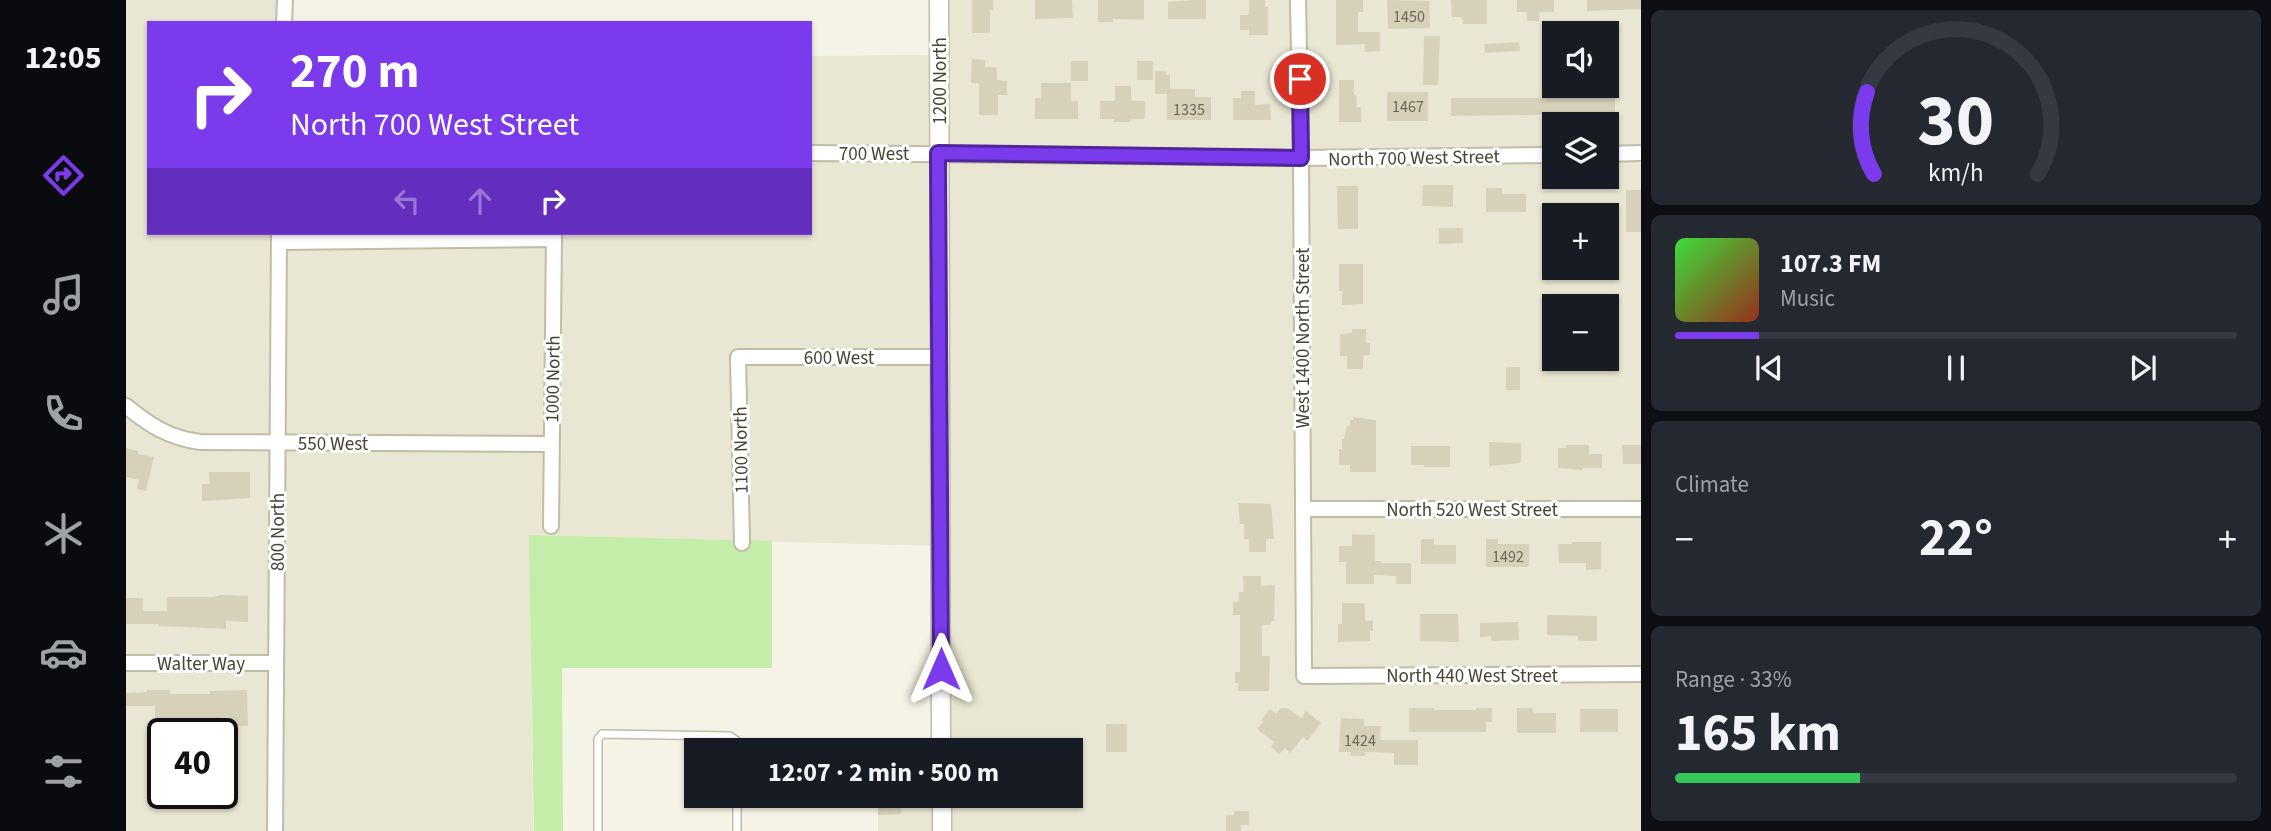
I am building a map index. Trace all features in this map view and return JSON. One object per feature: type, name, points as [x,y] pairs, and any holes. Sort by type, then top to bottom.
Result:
[{"type":"street","points":[[284,21],[285,0]]},
{"type":"street","name":"1200 North","points":[[939,0],[942,738]]},
{"type":"street","name":"West 1400 North Street","points":[[1298,0],[1304,676]]},
{"type":"street","name":"700 West","points":[[812,153],[938,153]]},
{"type":"street","name":"North 700 West Street","points":[[938,153],[1301,158],[1542,155]]},
{"type":"street","points":[[1619,154],[1641,153]]},
{"type":"street","points":[[279,237],[554,236]]},
{"type":"street","name":"1000 North","points":[[551,526],[554,236]]},
{"type":"street","name":"800 North","points":[[275,831],[279,237]]},
{"type":"street","name":"600 West","points":[[738,357],[939,357]]},
{"type":"street","name":"1100 North","points":[[738,357],[741,543]]},
{"type":"street","name":"550 West","points":[[126,406],[153,427],[187,441],[551,444]]},
{"type":"street","name":"North 520 West Street","points":[[1303,509],[1641,509]]},
{"type":"street","name":"Walter Way","points":[[126,663],[275,663]]},
{"type":"street","name":"North 440 West Street","points":[[1304,676],[1641,674]]},
{"type":"street","points":[[942,808],[942,831]]},
{"type":"lane","points":[[598,831],[598,740],[602,734],[733,738]]},
{"type":"lane","points":[[737,808],[737,831]]},
{"type":"shaded area","points":[[126,0],[285,0],[284,21],[147,21],[147,235],[279,235],[279,241],[452,240],[453,235],[812,235],[812,56],[938,55],[939,0],[1641,0],[1641,831],[878,831],[878,808],[1083,808],[1083,738],[942,738],[940,546],[530,535],[533,831],[126,831]]},
{"type":"green space","points":[[529,535],[772,541],[772,668],[562,668],[563,831],[534,831]]},
{"type":"building","points":[[972,0],[993,0],[990,33],[972,33]]},
{"type":"building","points":[[1035,0],[1072,0],[1073,18],[1035,19]]},
{"type":"building","points":[[1098,0],[1144,0],[1144,20],[1113,19],[1113,22],[1098,22]]},
{"type":"building","points":[[1206,0],[1206,19],[1168,19],[1168,2]]},
{"type":"building","points":[[1249,0],[1265,0],[1265,7],[1268,7],[1268,35],[1249,35],[1249,30],[1240,30],[1240,15],[1249,15]]},
{"type":"building","points":[[1336,0],[1363,0],[1363,12],[1358,12],[1358,32],[1380,32],[1380,51],[1365,52],[1365,44],[1336,45]]},
{"type":"building","points":[[1387,0],[1429,1],[1430,28],[1388,29]]},
{"type":"building","points":[[1451,0],[1487,0],[1487,24],[1463,24],[1462,17],[1452,17]]},
{"type":"building","points":[[1517,0],[1554,0],[1554,12],[1539,12],[1539,21],[1527,21],[1527,12],[1517,12]]},
{"type":"building","points":[[1587,0],[1641,0],[1641,9],[1587,11]]},
{"type":"building","points":[[1424,36],[1440,36],[1438,85],[1423,85]]},
{"type":"building","points":[[1519,42],[1520,51],[1485,53],[1484,44]]},
{"type":"building","points":[[972,59],[985,60],[985,67],[997,67],[997,80],[1007,81],[1007,95],[998,95],[998,115],[979,115],[979,83],[971,83]]},
{"type":"building","points":[[1071,61],[1088,61],[1088,81],[1071,81]]},
{"type":"building","points":[[1137,61],[1153,61],[1153,80],[1137,80]]},
{"type":"building","points":[[1155,71],[1166,71],[1166,75],[1170,75],[1170,89],[1195,89],[1195,97],[1211,97],[1211,120],[1167,120],[1167,94],[1155,94]]},
{"type":"building","points":[[1339,80],[1354,80],[1357,107],[1361,107],[1361,122],[1339,122]]},
{"type":"building","points":[[1041,83],[1071,83],[1071,101],[1078,101],[1078,119],[1035,119],[1035,98],[1041,98]]},
{"type":"building","points":[[1115,86],[1131,86],[1131,101],[1145,101],[1145,119],[1114,122],[1114,119],[1100,119],[1100,101],[1115,101]]},
{"type":"building","points":[[1241,91],[1255,91],[1255,105],[1270,104],[1271,120],[1233,120],[1233,98],[1241,98]]},
{"type":"building","points":[[1387,92],[1428,92],[1428,121],[1387,121]]},
{"type":"building","points":[[1451,98],[1615,98],[1615,112],[1451,116]]},
{"type":"building","points":[[1423,185],[1453,185],[1453,207],[1422,206]]},
{"type":"building","points":[[1337,186],[1358,186],[1358,229],[1338,229]]},
{"type":"building","points":[[1486,188],[1502,188],[1502,194],[1526,194],[1526,212],[1486,212]]},
{"type":"building","points":[[1626,190],[1641,190],[1641,232],[1626,232]]},
{"type":"building","points":[[1439,228],[1463,228],[1463,243],[1439,244]]},
{"type":"building","points":[[1339,264],[1363,264],[1363,304],[1342,305]]},
{"type":"building","points":[[1352,329],[1366,329],[1366,343],[1370,343],[1370,355],[1363,355],[1363,369],[1347,369],[1347,356],[1340,356],[1340,334],[1352,333]]},
{"type":"building","points":[[1506,367],[1520,367],[1520,390],[1506,390]]},
{"type":"building","points":[[1353,417],[1376,420],[1376,472],[1350,472],[1350,465],[1339,465],[1339,449],[1342,449],[1342,439]]},
{"type":"building","points":[[1489,442],[1521,443],[1521,463],[1489,466]]},
{"type":"building","points":[[1566,445],[1589,445],[1589,454],[1602,454],[1602,468],[1558,468],[1558,448],[1566,448]]},
{"type":"building","points":[[1622,445],[1641,445],[1641,464],[1623,464]]},
{"type":"building","points":[[1411,446],[1450,446],[1450,467],[1411,465]]},
{"type":"building","points":[[126,448],[154,457],[146,491],[137,489],[139,480],[126,477]]},
{"type":"building","points":[[209,472],[250,472],[250,498],[202,501],[202,484],[210,484]]},
{"type":"building","points":[[1238,503],[1271,504],[1274,539],[1266,539],[1266,552],[1249,552],[1249,539],[1244,539],[1244,524],[1240,524]]},
{"type":"building","points":[[1352,534],[1375,535],[1375,561],[1411,563],[1411,584],[1396,584],[1396,576],[1374,575],[1374,584],[1346,584],[1346,562],[1339,562],[1339,546],[1352,546]]},
{"type":"building","points":[[1421,539],[1434,539],[1434,545],[1456,545],[1456,564],[1421,564]]},
{"type":"building","points":[[1486,539],[1498,539],[1498,544],[1529,544],[1529,567],[1486,567]]},
{"type":"building","points":[[1601,542],[1601,569],[1586,570],[1586,563],[1559,563],[1558,544]]},
{"type":"building","points":[[1243,576],[1261,576],[1261,586],[1275,585],[1274,621],[1271,621],[1271,625],[1262,625],[1262,656],[1270,656],[1269,691],[1238,691],[1238,683],[1235,683],[1235,672],[1240,672],[1240,615],[1233,615],[1233,602],[1239,602],[1239,592],[1244,592]]},
{"type":"building","points":[[248,596],[248,622],[226,621],[226,629],[126,624],[126,598],[143,598],[143,611],[167,611],[167,597]]},
{"type":"building","points":[[1342,603],[1365,603],[1365,621],[1373,620],[1370,641],[1338,642],[1338,624],[1342,624]]},
{"type":"building","points":[[1420,614],[1458,614],[1459,642],[1420,641]]},
{"type":"building","points":[[1547,615],[1597,616],[1597,641],[1578,641],[1578,636],[1547,635]]},
{"type":"building","points":[[1518,622],[1519,640],[1491,641],[1491,636],[1480,637],[1480,623]]},
{"type":"building","points":[[170,690],[170,694],[210,694],[210,691],[247,690],[248,726],[238,726],[238,718],[229,717],[155,718],[155,706],[126,706],[126,693]]},
{"type":"building","points":[[1281,708],[1287,708],[1301,718],[1306,711],[1321,723],[1307,741],[1303,737],[1290,753],[1285,748],[1279,754],[1271,747],[1274,742],[1257,729],[1270,709],[1276,714]]},
{"type":"building","points":[[1409,708],[1492,708],[1492,722],[1486,722],[1486,732],[1409,732]]},
{"type":"building","points":[[1517,708],[1533,708],[1533,713],[1556,713],[1556,733],[1517,733]]},
{"type":"building","points":[[1580,709],[1618,709],[1618,732],[1580,732]]},
{"type":"building","points":[[1341,718],[1364,719],[1364,726],[1381,726],[1380,740],[1418,740],[1418,765],[1394,765],[1394,753],[1365,752],[1365,756],[1351,756],[1351,752],[1339,752]]},
{"type":"building","points":[[1106,724],[1127,724],[1127,752],[1106,752]]},
{"type":"building","points":[[878,808],[901,808],[901,814],[878,815]]},
{"type":"building","points":[[1234,811],[1249,811],[1249,825],[1241,825],[1241,831],[1226,831],[1226,815],[1234,815]]},
{"type":"route","points":[[941,669],[938,153],[1301,158],[1300,79]]}]
